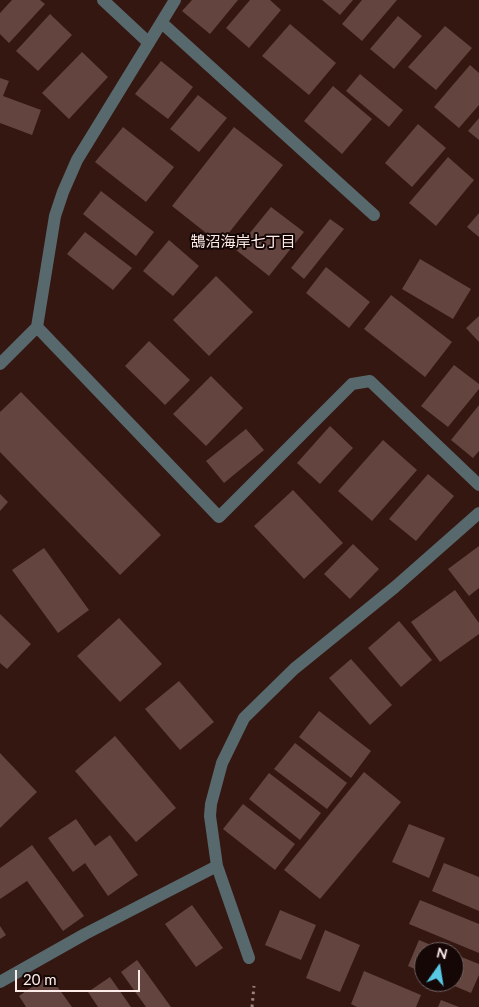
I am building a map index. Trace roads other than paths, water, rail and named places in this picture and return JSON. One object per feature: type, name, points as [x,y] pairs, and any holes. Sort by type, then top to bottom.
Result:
[{"type":"street","points":[[103,0],[149,43]]},
{"type":"street","points":[[0,364],[37,327],[55,216],[77,160],[175,0]]},
{"type":"street","points":[[162,22],[374,215]]},
{"type":"street","points":[[37,327],[219,518],[352,384],[370,381],[479,485]]},
{"type":"street","points":[[249,958],[217,866],[210,816],[211,804],[222,763],[244,718],[294,670],[395,587],[479,513]]},
{"type":"street","points":[[0,982],[85,934],[217,866]]},
{"type":"district","name":"鵠沼海岸七丁目","points":[[243,242]]}]
